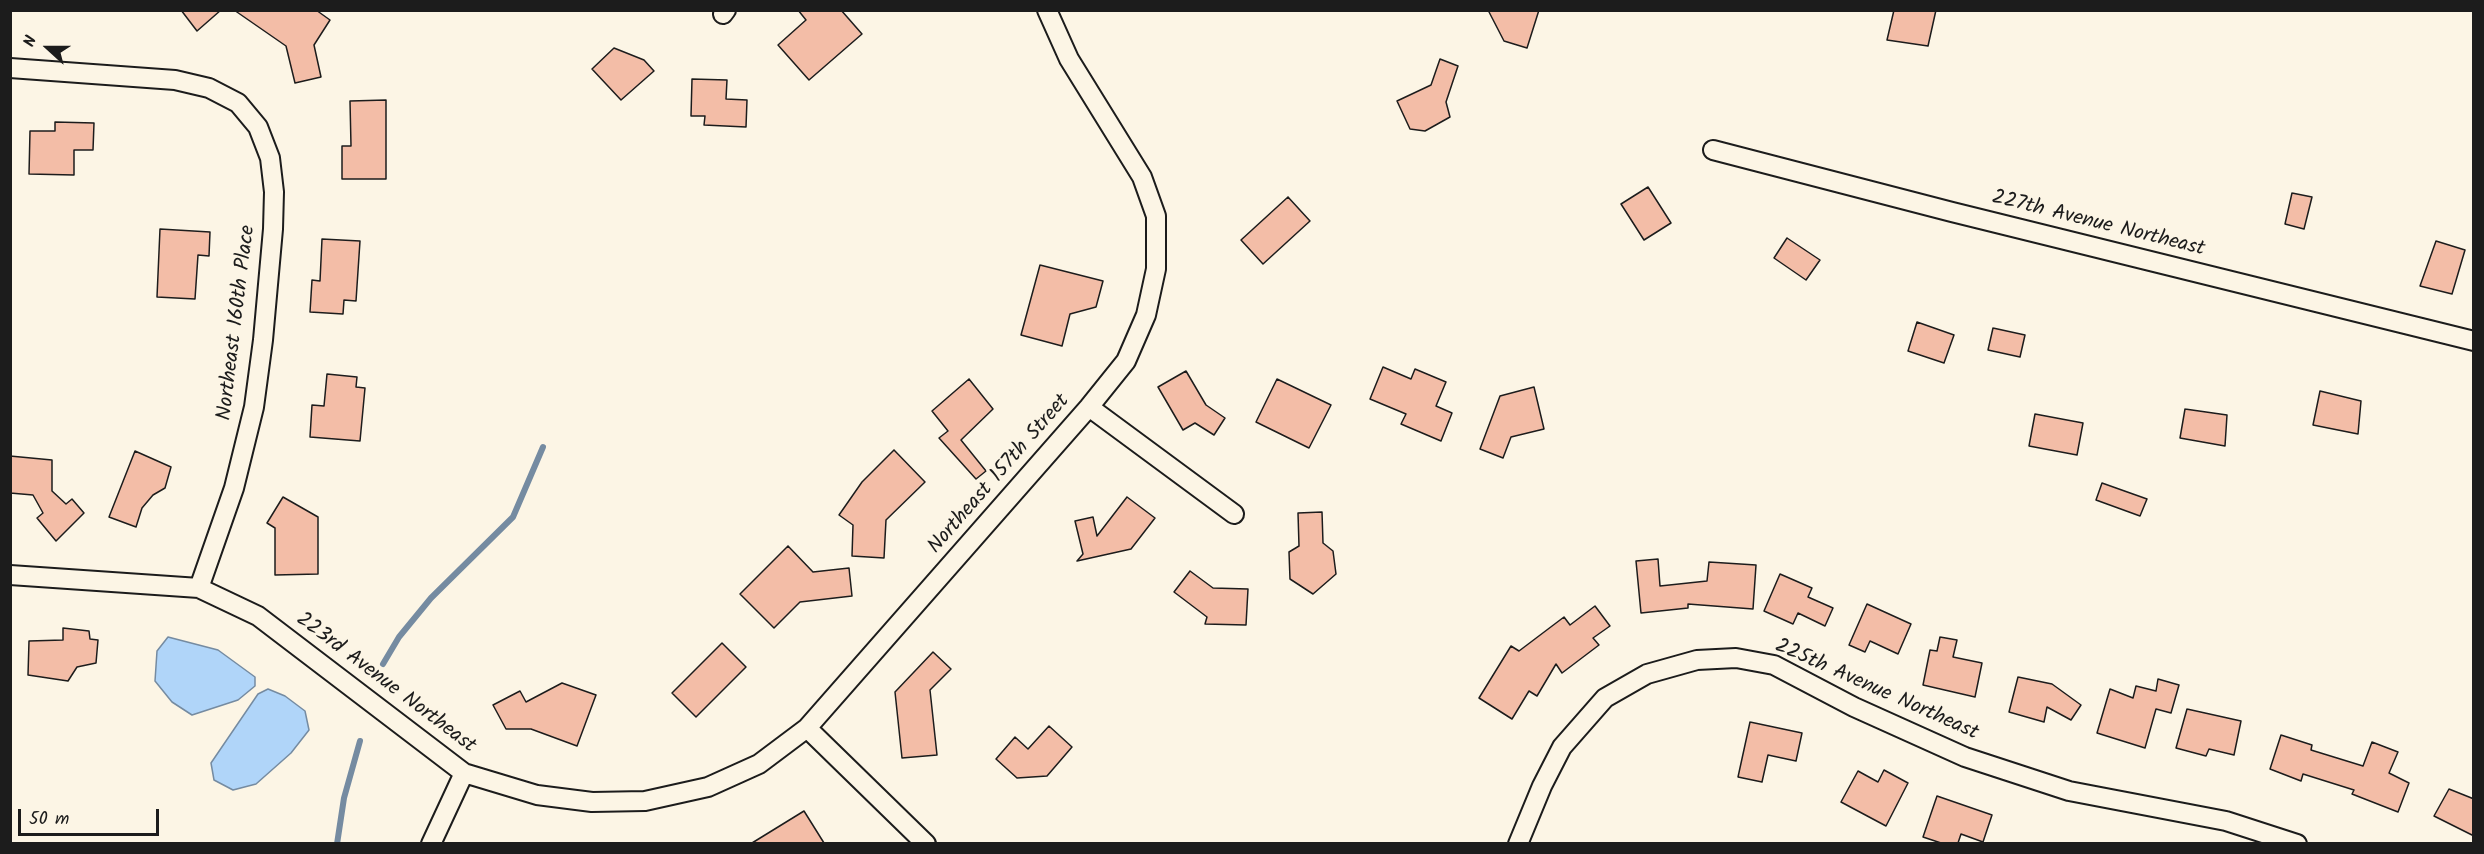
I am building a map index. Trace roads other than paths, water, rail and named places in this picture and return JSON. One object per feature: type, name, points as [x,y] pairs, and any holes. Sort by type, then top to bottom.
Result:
[{"type":"street","name":"Northeast 157th Street","points":[[807,728],[1089,407],[1126,361],[1146,315],[1156,268],[1156,216],[1142,177],[1070,59],[1047,10]]},
{"type":"street","name":"Northeast 160th Place","points":[[10,68],[175,80],[209,88],[238,103],[258,127],[270,158],[274,192],[273,228],[263,340],[254,407],[234,488],[199,588]]},
{"type":"street","name":"227th Avenue Northeast","points":[[1713,150],[1952,212],[2474,341]]},
{"type":"street","points":[[1089,407],[1234,514]]},
{"type":"street","name":"223rd Avenue Northeast","points":[[10,575],[199,588],[258,616],[464,773],[537,795],[592,802],[645,801],[708,787],[759,764],[807,728]]},
{"type":"street","name":"225th Avenue Northeast","points":[[1518,843],[1542,786],[1562,747],[1605,698],[1647,674],[1697,660],[1736,658],[1774,664],[1854,707],[1965,757],[2069,791],[2226,821],[2297,843]]},
{"type":"street","points":[[807,728],[926,843]]},
{"type":"street","points":[[430,843],[464,773]]},
{"type":"water","points":[[168,637],[218,650],[255,677],[255,686],[238,700],[192,715],[172,702],[155,681],[157,651]]},
{"type":"water","points":[[268,689],[285,696],[305,711],[309,730],[291,753],[256,784],[233,790],[214,780],[211,763],[258,694]]},
{"type":"waterway","points":[[383,664],[399,637],[431,598],[513,517],[543,447]]},
{"type":"waterway","points":[[337,844],[344,798],[360,741]]}]
